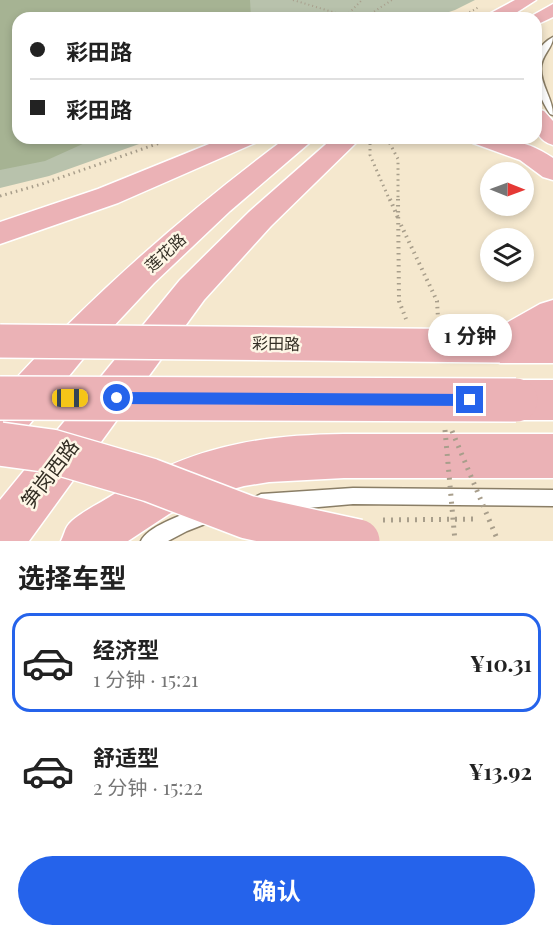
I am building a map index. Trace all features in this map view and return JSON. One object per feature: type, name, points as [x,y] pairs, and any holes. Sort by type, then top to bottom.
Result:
[{"type":"main road","points":[[506,12],[528,0]]},
{"type":"main road","points":[[542,123],[553,136]]},
{"type":"main road","points":[[0,233],[108,196],[232,144]]},
{"type":"main road","name":"莲花路","points":[[0,428],[39,379],[98,315],[247,180],[295,144]]},
{"type":"main road","name":"笋岗西路","points":[[1,541],[25,505],[121,378],[192,290],[260,219],[345,144]]},
{"type":"main road","points":[[500,144],[529,154],[553,171]]},
{"type":"main road","points":[[500,346],[553,315]]},
{"type":"main road","name":"彩田路","points":[[0,341],[553,346]]},
{"type":"main road","points":[[0,398],[535,400]]},
{"type":"main road","points":[[0,444],[51,451],[150,480],[247,517],[358,541]]},
{"type":"main road","points":[[86,541],[147,501],[197,477],[237,466],[277,459],[332,455],[553,456]]},
{"type":"lane","points":[[542,52],[553,39]]},
{"type":"lane","points":[[542,94],[553,112]]},
{"type":"lane","points":[[150,541],[182,524],[214,512],[269,502],[353,496],[553,498]]},
{"type":"path","points":[[293,0],[330,12]]},
{"type":"path","points":[[351,12],[362,0]]},
{"type":"path","points":[[373,12],[392,0]]},
{"type":"path","points":[[0,196],[42,184],[157,144]]},
{"type":"green space","points":[[0,0],[475,0],[449,12],[12,12],[12,144],[139,144],[49,176],[0,188]]},
{"type":"green space","points":[[0,0],[250,0],[251,12],[12,12],[12,144],[83,144],[45,161],[0,170]]},
{"type":"route","points":[[117,398],[470,400]]}]
